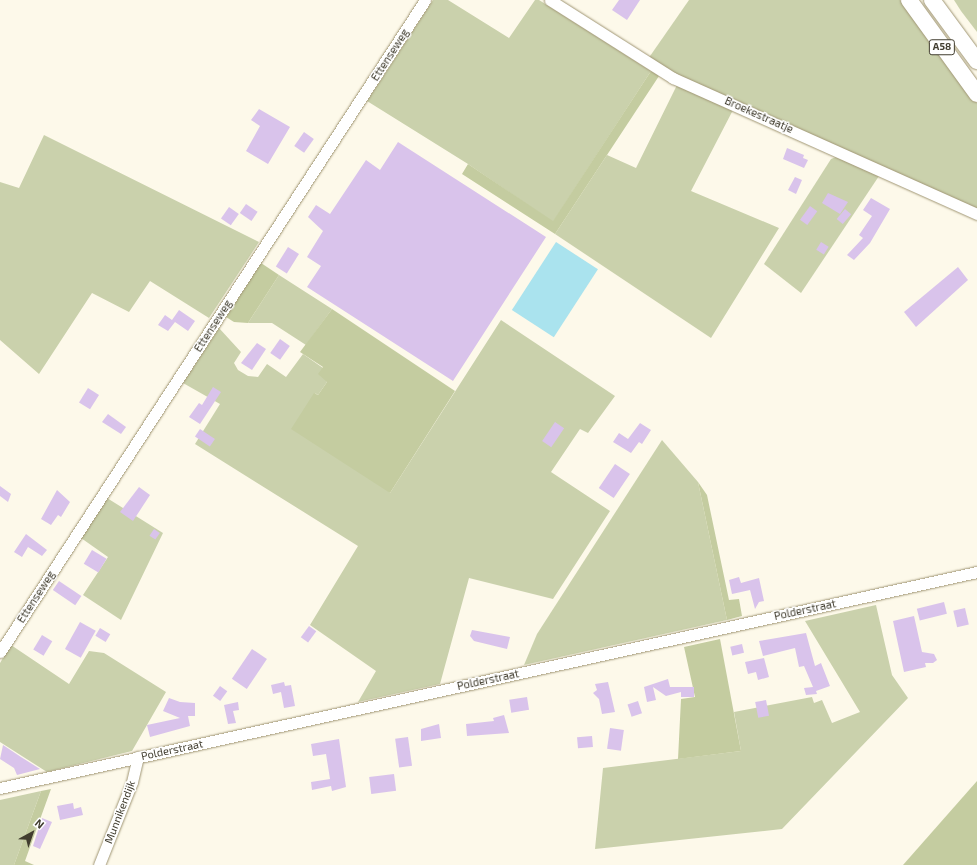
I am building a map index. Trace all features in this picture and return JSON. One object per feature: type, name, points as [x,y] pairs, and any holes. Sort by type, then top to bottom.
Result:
[{"type":"highway","name":"A58","points":[[909,0],[977,94]]},
{"type":"highway","name":"A58","points":[[933,1],[977,61]]},
{"type":"street","name":"Ettenseweg","points":[[0,652],[425,0]]},
{"type":"street","name":"Broekestraatje","points":[[550,0],[673,78],[977,214]]},
{"type":"street","name":"Polderstraat","points":[[0,788],[977,572]]},
{"type":"street","name":"Munnikendijk","points":[[99,865],[132,782],[138,757]]},
{"type":"green space","points":[[433,0],[448,0],[509,38],[535,0],[539,0],[651,71],[553,222],[468,164],[367,101]]},
{"type":"green space","points":[[689,0],[900,0],[977,103],[977,211],[658,66],[648,59]]},
{"type":"green space","points":[[954,0],[977,0],[977,32],[961,11]]},
{"type":"green space","points":[[651,71],[659,76],[555,234],[462,174],[468,164],[553,221]]},
{"type":"green space","points":[[677,85],[733,110],[691,191],[779,228],[711,338],[555,234],[607,155],[636,168]]},
{"type":"green space","points":[[44,135],[259,242],[209,318],[150,281],[129,312],[92,293],[39,374],[0,340],[0,182],[19,188]]},
{"type":"green space","points":[[836,157],[879,176],[801,293],[764,264],[831,159]]},
{"type":"green space","points":[[261,263],[279,275],[248,323],[234,322],[226,317]]},
{"type":"green space","points":[[279,275],[332,309],[306,345],[272,323],[248,323]]},
{"type":"green space","points":[[332,309],[455,391],[390,493],[291,429],[314,393],[318,395],[327,382],[318,374],[323,367],[300,352]]},
{"type":"green space","points":[[501,320],[615,396],[588,433],[580,429],[551,472],[610,511],[553,599],[469,578],[440,684],[358,702],[376,671],[310,625],[358,546],[195,444],[220,404],[183,383],[219,328],[241,352],[234,363],[238,370],[248,376],[258,377],[267,364],[286,377],[303,354],[323,368],[327,382],[318,395],[315,393],[390,493]]},
{"type":"green space","points":[[662,440],[698,482],[727,620],[524,665],[537,634]]},
{"type":"green space","points":[[698,482],[707,495],[729,600],[739,599],[742,616],[727,620]]},
{"type":"green space","points":[[107,498],[163,533],[121,620],[83,595],[108,557],[81,538]]},
{"type":"green space","points":[[876,605],[892,675],[908,698],[782,829],[595,849],[603,768],[741,751],[734,712],[812,697],[814,703],[822,700],[832,723],[860,712],[805,621]]},
{"type":"green space","points":[[720,639],[741,751],[678,759],[681,699],[695,697],[684,647]]},
{"type":"green space","points":[[11,645],[69,684],[89,651],[104,653],[166,692],[132,751],[47,772],[0,742],[0,663]]},
{"type":"green space","points":[[977,781],[977,865],[903,865]]},
{"type":"green space","points":[[51,789],[25,861],[34,865],[14,865],[41,791]]},
{"type":"green space","points":[[41,791],[14,865],[0,865],[0,800]]},
{"type":"water","points":[[556,242],[598,269],[554,337],[512,310]]},
{"type":"building","points":[[619,0],[640,0],[627,20],[612,10]]},
{"type":"building","points":[[259,109],[290,127],[268,164],[246,151],[260,126],[251,120]]},
{"type":"building","points":[[304,132],[314,139],[304,153],[294,146]]},
{"type":"building","points":[[398,142],[546,237],[453,381],[307,287],[321,266],[307,257],[323,231],[308,217],[316,205],[330,214],[366,160],[380,170]]},
{"type":"building","points":[[787,148],[804,155],[803,158],[808,160],[804,168],[783,159]]},
{"type":"building","points":[[795,177],[802,180],[796,194],[788,190]]},
{"type":"building","points":[[828,193],[848,202],[840,214],[822,203]]},
{"type":"building","points":[[871,198],[890,209],[870,243],[854,260],[847,255],[863,238],[859,235],[872,216],[863,210]]},
{"type":"building","points":[[246,204],[258,212],[251,221],[240,213]]},
{"type":"building","points":[[810,206],[817,211],[807,225],[800,220]]},
{"type":"building","points":[[229,207],[239,214],[231,225],[221,218]]},
{"type":"building","points":[[845,209],[851,214],[843,224],[837,219]]},
{"type":"building","points":[[821,242],[829,247],[824,254],[816,250]]},
{"type":"building","points":[[288,247],[299,254],[287,273],[276,267]]},
{"type":"building","points":[[958,267],[968,280],[916,327],[904,312]]},
{"type":"building","points":[[179,310],[195,321],[188,331],[175,322],[168,331],[158,325],[165,315],[172,320]]},
{"type":"building","points":[[280,339],[290,346],[280,360],[270,353]]},
{"type":"building","points":[[257,343],[266,349],[252,370],[241,363]]},
{"type":"building","points":[[213,387],[221,392],[200,424],[189,417],[199,403],[202,405]]},
{"type":"building","points":[[88,388],[99,395],[90,409],[79,402]]},
{"type":"building","points":[[108,414],[126,427],[121,434],[102,422]]},
{"type":"building","points":[[555,422],[564,428],[551,447],[542,441]]},
{"type":"building","points":[[640,423],[651,430],[642,444],[639,442],[631,453],[613,442],[619,433],[628,439]]},
{"type":"building","points":[[200,429],[215,439],[210,447],[195,436]]},
{"type":"building","points":[[615,464],[630,474],[614,498],[599,488]]},
{"type":"building","points":[[0,486],[11,494],[8,502],[0,496]]},
{"type":"building","points":[[139,487],[150,495],[133,521],[120,512]]},
{"type":"building","points":[[57,490],[70,502],[61,517],[58,515],[51,525],[41,519]]},
{"type":"building","points":[[154,529],[160,533],[155,540],[150,536]]},
{"type":"building","points":[[26,534],[47,550],[42,556],[28,547],[22,557],[14,552]]},
{"type":"building","points":[[92,550],[107,559],[98,572],[84,564]]},
{"type":"building","points":[[739,577],[741,583],[759,578],[764,601],[759,602],[755,609],[750,590],[732,594],[729,580]]},
{"type":"building","points":[[59,581],[81,596],[75,605],[53,590]]},
{"type":"building","points":[[944,602],[947,614],[920,620],[917,609]]},
{"type":"building","points":[[965,608],[969,625],[957,627],[953,611]]},
{"type":"building","points":[[914,616],[922,652],[934,654],[937,660],[933,663],[925,663],[926,667],[904,672],[893,621]]},
{"type":"building","points":[[80,622],[96,631],[81,658],[65,649]]},
{"type":"building","points":[[309,626],[316,631],[308,643],[301,637]]},
{"type":"building","points":[[100,628],[110,634],[106,642],[95,636]]},
{"type":"building","points":[[472,630],[510,637],[507,649],[474,641],[470,636]]},
{"type":"building","points":[[806,633],[815,666],[821,663],[830,686],[816,691],[817,694],[806,695],[804,688],[813,687],[804,666],[799,667],[795,648],[763,656],[759,641]]},
{"type":"building","points":[[42,635],[52,641],[44,656],[33,650]]},
{"type":"building","points":[[742,644],[744,653],[732,655],[730,647]]},
{"type":"building","points":[[252,649],[267,659],[247,689],[232,679]]},
{"type":"building","points":[[764,658],[769,677],[758,680],[756,672],[748,674],[745,662]]},
{"type":"building","points":[[668,679],[670,687],[694,687],[694,697],[681,697],[681,692],[666,696],[653,687],[656,700],[647,702],[644,687]]},
{"type":"building","points":[[284,682],[285,686],[291,685],[295,706],[284,708],[281,692],[273,694],[271,685]]},
{"type":"building","points":[[608,682],[615,712],[602,714],[599,699],[593,693],[597,690],[595,684]]},
{"type":"building","points":[[220,686],[227,691],[220,701],[213,696]]},
{"type":"building","points":[[527,697],[529,710],[511,713],[509,700]]},
{"type":"building","points":[[169,698],[180,702],[195,703],[195,716],[188,716],[190,726],[150,737],[147,725],[180,718],[163,711]]},
{"type":"building","points":[[766,700],[769,716],[758,718],[755,702]]},
{"type":"building","points":[[638,701],[642,713],[632,717],[628,704]]},
{"type":"building","points":[[238,702],[239,710],[233,711],[236,723],[228,724],[224,705]]},
{"type":"building","points":[[504,715],[509,733],[467,736],[466,724],[494,721],[493,718]]},
{"type":"building","points":[[439,724],[441,738],[421,741],[421,729]]},
{"type":"building","points":[[610,728],[624,730],[621,751],[607,749]]},
{"type":"building","points":[[592,736],[593,747],[578,748],[577,737]]},
{"type":"building","points":[[408,737],[412,766],[399,768],[395,739]]},
{"type":"building","points":[[339,739],[346,787],[332,791],[331,786],[312,790],[311,782],[330,779],[326,754],[313,756],[311,744]]},
{"type":"building","points":[[3,745],[40,769],[17,775],[14,768],[0,759]]},
{"type":"building","points":[[394,774],[396,791],[371,794],[369,777]]},
{"type":"building","points":[[73,803],[74,809],[81,807],[83,815],[60,820],[57,806]]},
{"type":"building","points":[[42,818],[52,822],[40,849],[33,846]]}]
